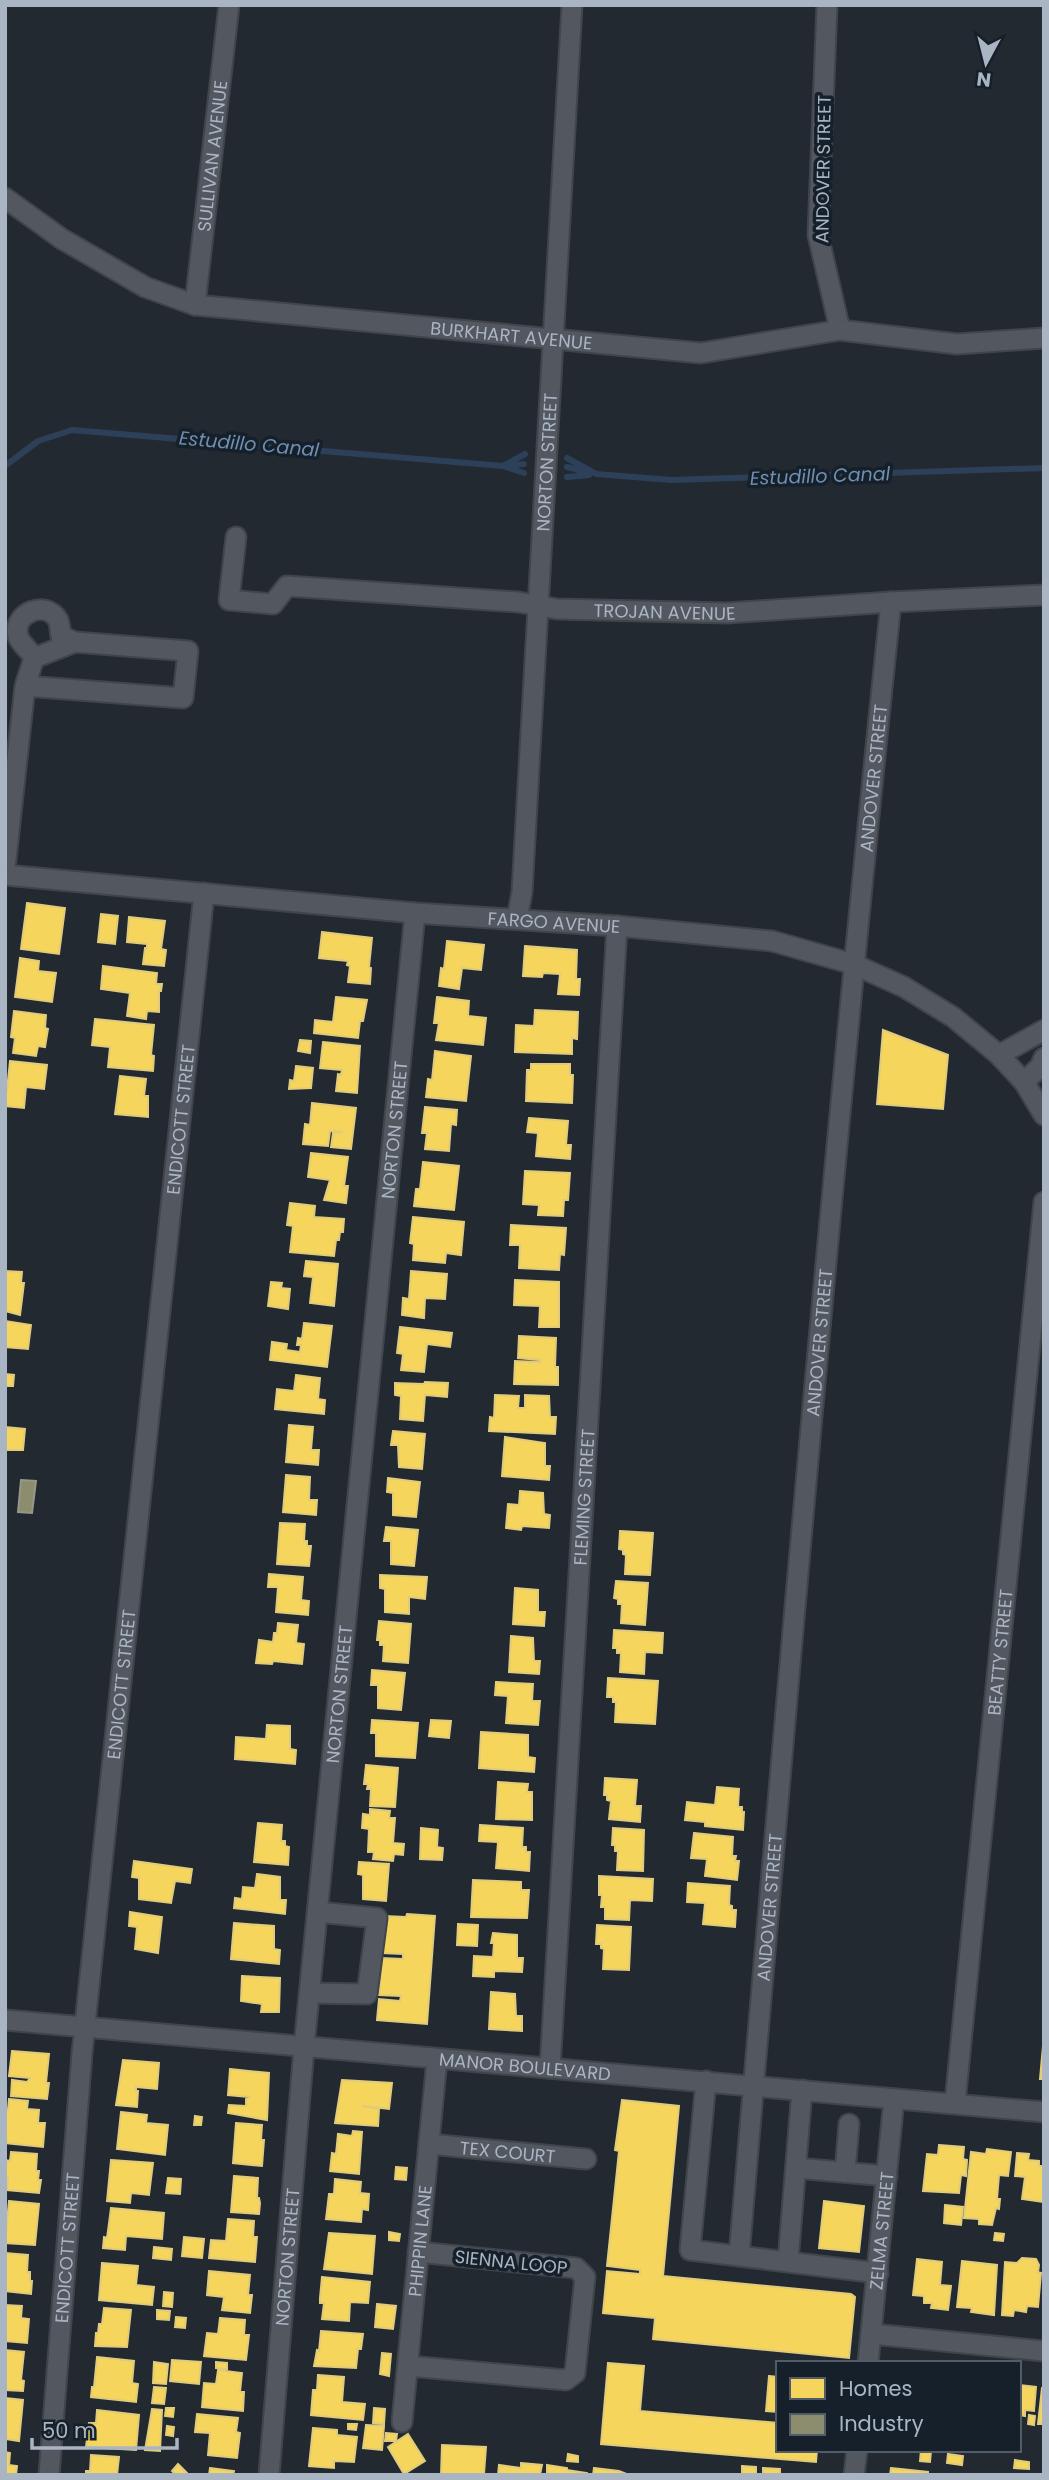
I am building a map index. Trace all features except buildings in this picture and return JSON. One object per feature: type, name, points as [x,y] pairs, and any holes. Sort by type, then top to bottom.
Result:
[{"type":"street","name":"SULLIVAN AVENUE","points":[[195,305],[229,5]]},
{"type":"street","name":"NORTON STREET","points":[[517,919],[522,892],[572,5]]},
{"type":"street","name":"ANDOVER STREET","points":[[827,5],[818,235],[840,330]]},
{"type":"street","name":"BURKHART AVENUE","points":[[5,198],[62,239],[145,287],[195,305],[701,353],[840,330],[957,344],[1044,338]]},
{"type":"street","name":"TROJAN AVENUE","points":[[236,537],[229,600],[273,604],[287,586],[518,602],[538,607],[727,613],[1044,595]]},
{"type":"street","name":"ANDOVER STREET","points":[[739,2256],[853,964],[891,602]]},
{"type":"street","points":[[25,686],[183,698],[188,652],[75,642],[61,636],[58,620],[50,612],[39,609],[29,612],[20,622],[18,635],[22,645],[34,658]]},
{"type":"street","points":[[34,658],[75,642]]},
{"type":"street","points":[[5,869],[25,686],[34,658]]},
{"type":"street","name":"FARGO AVENUE","points":[[5,874],[415,913],[617,926],[772,941],[853,964],[904,987],[953,1017],[999,1055],[1024,1082],[1044,1115]]},
{"type":"street","name":"ENDICOTT STREET","points":[[49,2475],[85,2026],[204,894]]},
{"type":"street","name":"NORTON STREET","points":[[269,2475],[304,2047],[415,913]]},
{"type":"street","name":"FLEMING STREET","points":[[550,2068],[617,926]]},
{"type":"street","points":[[999,1055],[1044,1030]]},
{"type":"street","points":[[1024,1082],[1040,1067],[1044,1058]]},
{"type":"street","name":"BEATTY STREET","points":[[955,2103],[1044,1202]]},
{"type":"street","points":[[310,1993],[367,1994],[377,1918],[317,1912]]},
{"type":"street","name":"MANOR BOULEVARD","points":[[5,2020],[1044,2112]]},
{"type":"street","name":"PHIPPIN LANE","points":[[402,2422],[437,2059]]},
{"type":"street","points":[[706,2081],[690,2250],[878,2273]]},
{"type":"street","points":[[788,2261],[802,2090]]},
{"type":"street","name":"ZELMA STREET","points":[[868,2361],[894,2099]]},
{"type":"street","points":[[845,2172],[849,2123]]},
{"type":"street","name":"TEX COURT","points":[[429,2144],[586,2158]]},
{"type":"street","points":[[796,2168],[887,2176]]},
{"type":"street","name":"SIENNA LOOP","points":[[408,2366],[566,2380],[575,2373],[585,2277],[576,2268],[418,2252]]},
{"type":"street","points":[[872,2334],[1044,2351]]},
{"type":"street","points":[[854,2475],[857,2452]]},
{"type":"waterway","name":"Estudillo Canal","points":[[5,466],[38,441],[72,430],[503,466],[525,454]]},
{"type":"waterway","name":"Estudillo Canal","points":[[567,458],[596,474],[672,480],[1044,468]]},
{"type":"waterway","name":"Estudillo Canal","points":[[508,466],[524,464]]},
{"type":"waterway","name":"Estudillo Canal","points":[[503,466],[524,473]]},
{"type":"waterway","name":"Estudillo Canal","points":[[567,467],[587,472]]},
{"type":"waterway","name":"Estudillo Canal","points":[[567,477],[589,475]]}]
